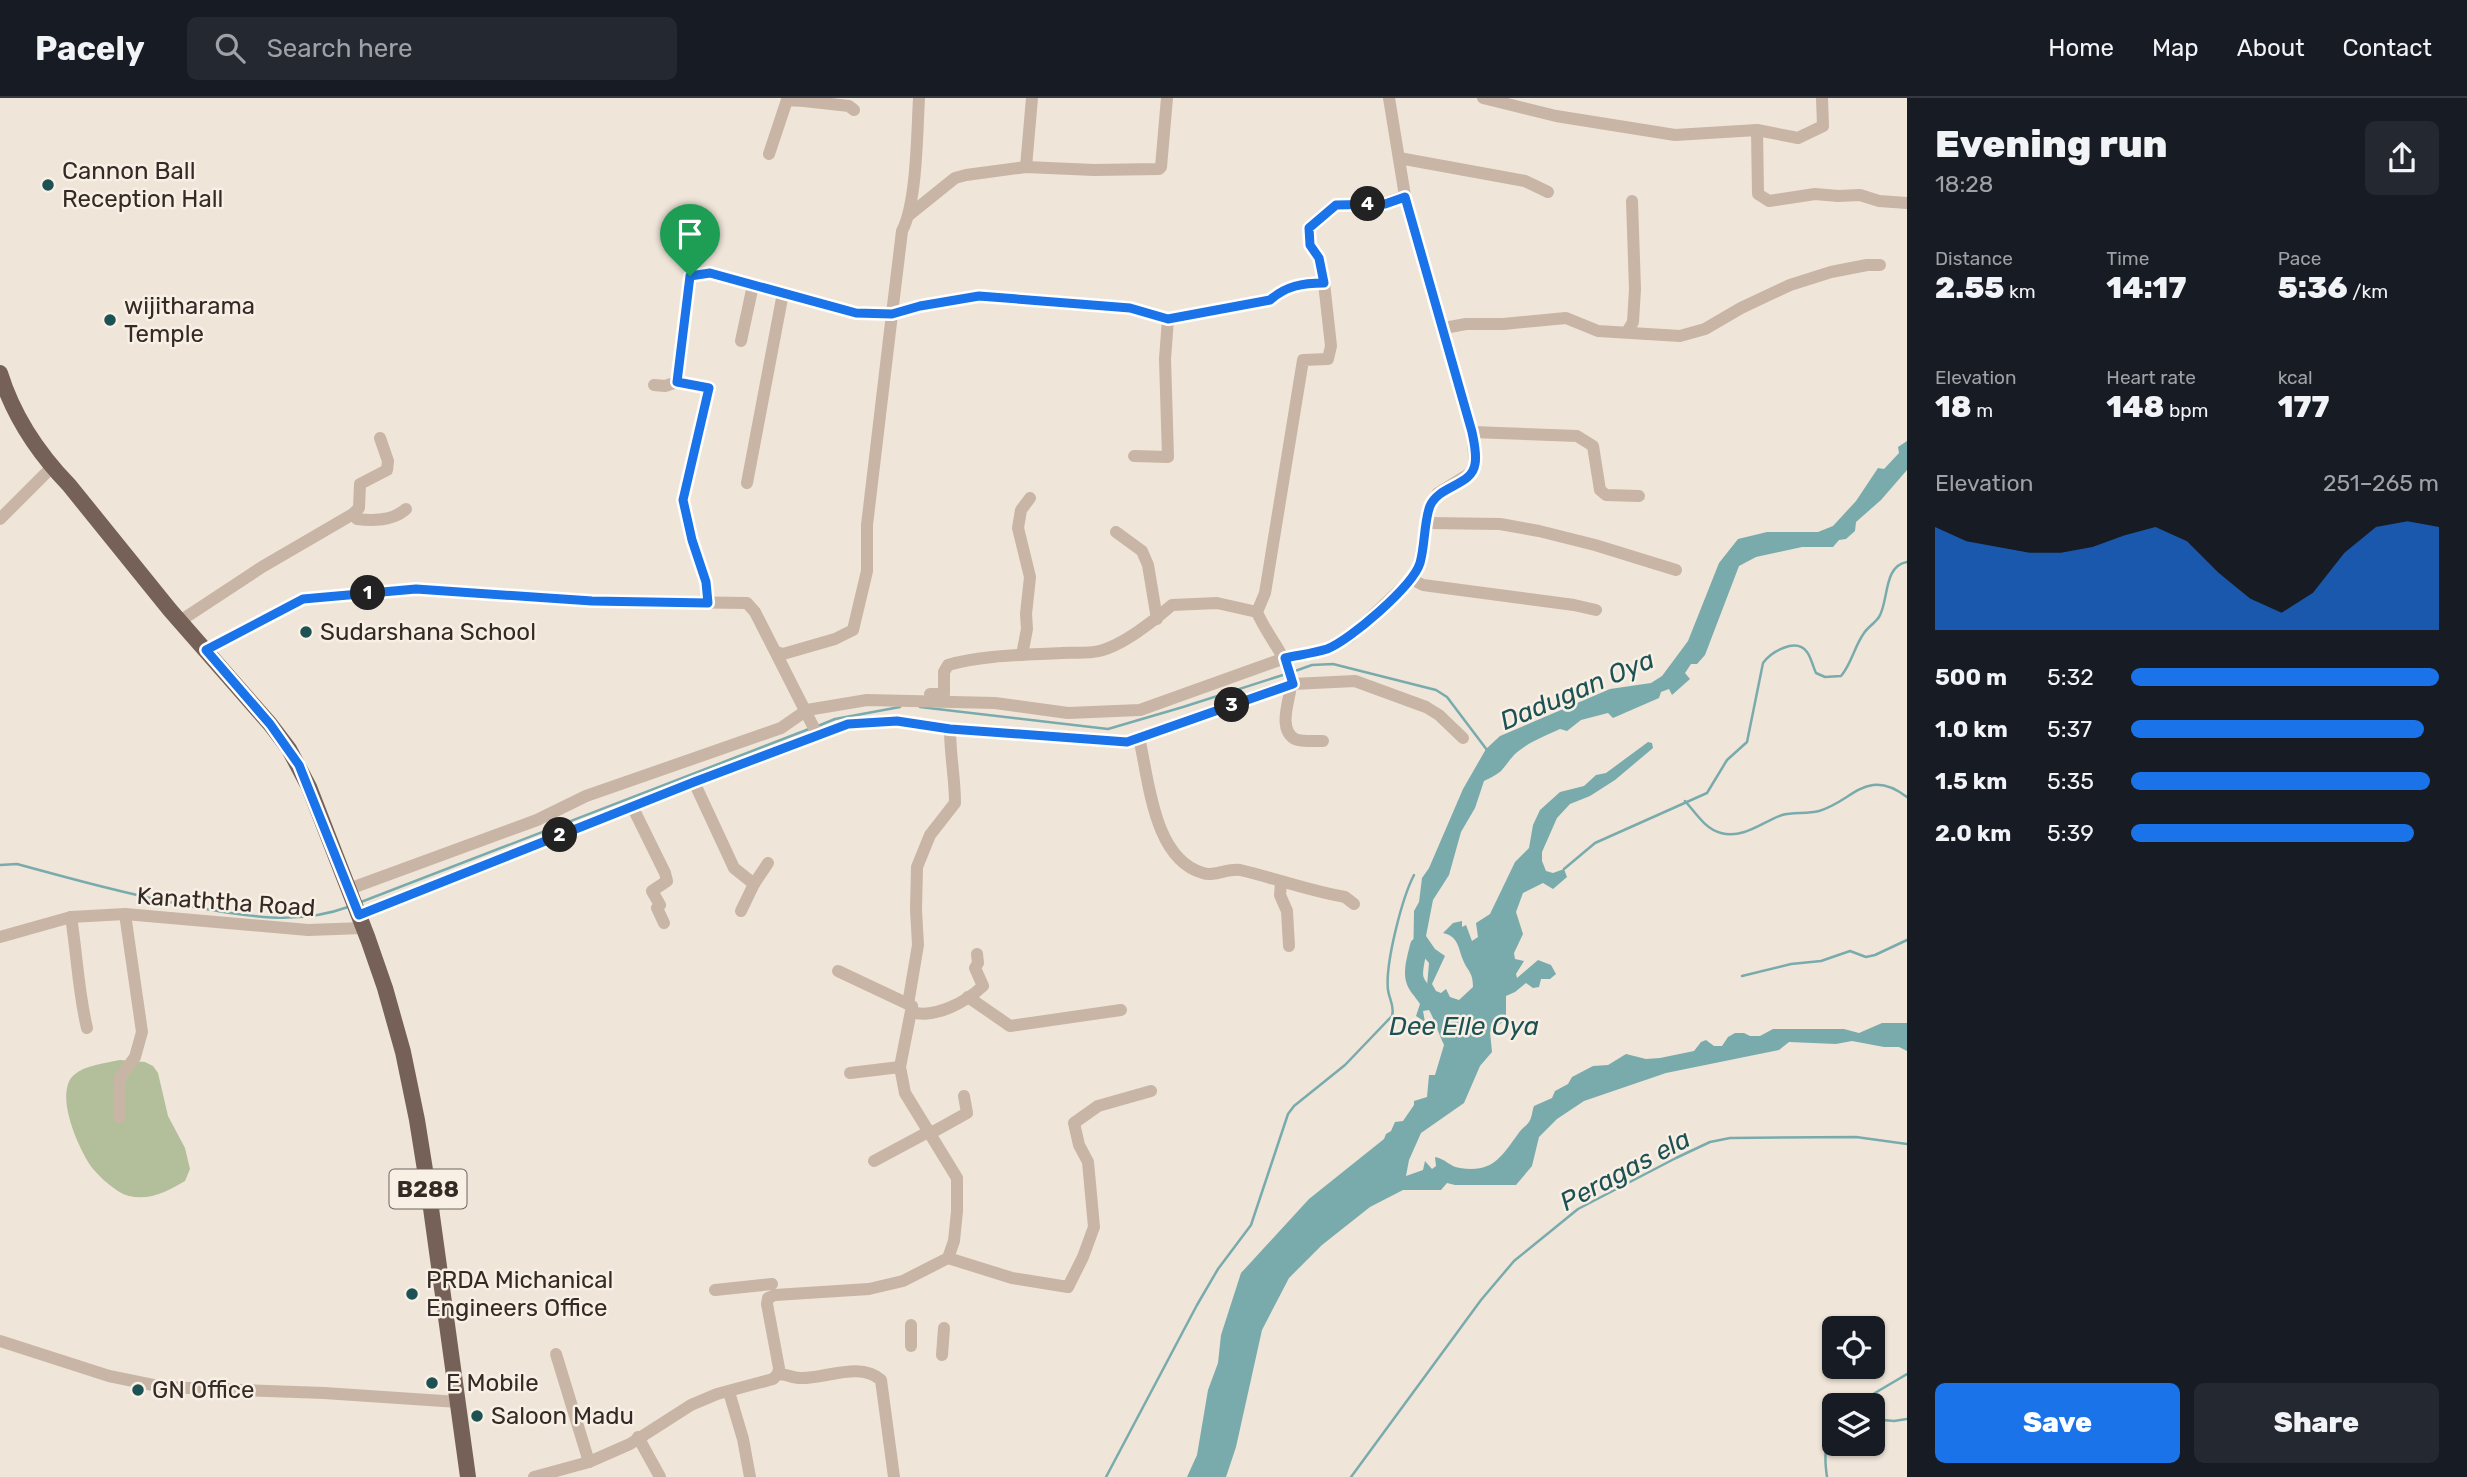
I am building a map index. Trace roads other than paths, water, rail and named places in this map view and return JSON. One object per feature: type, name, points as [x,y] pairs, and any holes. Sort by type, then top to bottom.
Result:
[{"type":"main road","name":"B288","points":[[0,373],[16,412],[52,467],[270,724],[299,765],[362,922],[389,1004],[417,1120],[468,1477]]},
{"type":"street","points":[[776,652],[783,654],[835,639],[853,630],[867,571],[867,525],[902,231],[909,215],[919,98]]},
{"type":"street","points":[[1026,167],[1032,98]]},
{"type":"street","points":[[909,215],[955,178],[999,169],[1158,169],[1161,167],[1167,98]]},
{"type":"street","points":[[349,888],[537,820],[586,796],[781,728],[897,721],[950,729],[1127,742],[1290,674],[1350,637],[1411,579],[1419,566],[1430,507],[1438,493],[1472,472],[1475,464],[1472,432],[1405,197],[1389,98]]},
{"type":"street","points":[[1483,98],[1556,117],[1675,135],[1757,130],[1798,138],[1823,126],[1822,98]]},
{"type":"street","points":[[769,154],[786,100],[804,99],[849,106],[854,110]]},
{"type":"street","points":[[1757,130],[1758,194],[1769,201],[1815,194],[1860,195],[1879,201],[1907,203]]},
{"type":"street","points":[[1399,158],[1525,181],[1548,192]]},
{"type":"street","points":[[1323,741],[1298,740],[1293,738],[1287,729],[1290,674],[1257,612],[1265,593],[1303,360],[1328,359],[1332,346],[1324,283],[1319,258],[1310,245],[1309,228],[1336,205],[1385,204],[1405,197]]},
{"type":"street","points":[[1627,332],[1633,322],[1635,289],[1632,201]]},
{"type":"street","points":[[1444,328],[1466,324],[1503,324],[1566,318],[1598,331],[1680,336],[1695,334],[1790,285],[1831,272],[1880,265]]},
{"type":"street","points":[[734,272],[734,276],[749,283]]},
{"type":"street","points":[[654,385],[673,386],[677,382],[690,276],[710,273],[856,313],[892,314],[920,306],[979,296],[1130,308],[1168,319],[1270,300],[1281,290],[1305,283],[1324,283]]},
{"type":"street","points":[[741,341],[749,283]]},
{"type":"street","points":[[747,483],[783,293]]},
{"type":"street","points":[[1134,456],[1168,457],[1165,359],[1168,319]]},
{"type":"street","points":[[677,382],[709,388],[683,500],[692,540],[706,582],[708,603]]},
{"type":"street","points":[[1472,432],[1577,436],[1593,446],[1600,490],[1606,495],[1639,496]]},
{"type":"street","points":[[180,621],[262,567],[353,514],[359,508],[359,484],[387,470],[388,461],[380,438]]},
{"type":"street","points":[[0,519],[52,467]]},
{"type":"street","points":[[1022,655],[1027,629],[1030,577],[1018,528],[1025,502],[1030,498]]},
{"type":"street","points":[[353,514],[357,519],[383,520],[401,514],[406,509]]},
{"type":"street","points":[[1428,523],[1500,524],[1539,531],[1675,570]]},
{"type":"street","points":[[1116,531],[1142,551],[1148,565],[1157,619]]},
{"type":"street","points":[[1411,579],[1423,586],[1537,599],[1596,610]]},
{"type":"street","points":[[206,650],[303,599],[416,589],[592,601],[747,603],[755,612],[813,724]]},
{"type":"street","points":[[813,724],[867,700],[888,695],[944,694],[944,671],[948,665],[973,657],[986,659],[1100,651],[1149,626],[1172,605],[1217,603],[1257,612]]},
{"type":"street","points":[[867,700],[995,703],[1068,713],[1140,710],[1290,674],[1355,681],[1426,706],[1463,738]]},
{"type":"street","name":"Kanaththa Road","points":[[119,1117],[120,1078],[135,1057],[142,1032],[125,914],[308,930],[362,922],[694,782],[813,724]]},
{"type":"street","points":[[534,1477],[589,1462],[629,1444],[691,1405],[773,1379],[778,1374],[778,1357],[768,1298],[775,1295],[857,1290],[903,1281],[948,1258],[954,1241],[957,1178],[905,1093],[900,1067],[918,945],[917,867],[930,835],[955,803],[950,729]]},
{"type":"street","points":[[1139,738],[1156,821],[1165,840],[1178,857],[1206,875],[1234,869],[1345,898],[1354,904]]},
{"type":"street","points":[[694,782],[734,868],[754,884]]},
{"type":"street","points":[[632,806],[665,873],[667,881],[652,891],[660,905],[657,908],[664,923]]},
{"type":"street","points":[[741,911],[768,863]]},
{"type":"street","points":[[1282,881],[1280,895],[1287,911],[1289,946]]},
{"type":"street","points":[[0,937],[71,917],[125,914]]},
{"type":"street","points":[[71,917],[80,998],[87,1028]]},
{"type":"street","points":[[838,971],[919,1014],[958,1010],[968,997],[983,986],[975,968],[978,963],[977,954]]},
{"type":"street","points":[[968,997],[1010,1026],[1121,1010]]},
{"type":"street","points":[[850,1073],[900,1067]]},
{"type":"street","points":[[948,1258],[1012,1278],[1068,1287],[1094,1227],[1088,1162],[1079,1145],[1074,1123],[1098,1106],[1151,1091]]},
{"type":"street","points":[[874,1161],[967,1113],[964,1096]]},
{"type":"street","points":[[1088,1162],[1101,1156]]},
{"type":"street","points":[[715,1290],[772,1284]]},
{"type":"street","points":[[911,1325],[911,1346]]},
{"type":"street","points":[[942,1355],[944,1328]]},
{"type":"street","points":[[0,1341],[109,1376],[163,1387],[458,1402]]},
{"type":"street","points":[[556,1354],[589,1462]]},
{"type":"street","points":[[778,1374],[800,1378],[833,1373],[871,1373],[881,1380],[894,1477]]},
{"type":"street","points":[[729,1392],[743,1439],[750,1477]]},
{"type":"street","points":[[638,1437],[660,1477]]},
{"type":"water","name":"Dee Elle Oya","points":[[1907,441],[1907,470],[1881,500],[1856,522],[1855,531],[1846,539],[1839,540],[1833,547],[1802,547],[1756,557],[1739,566],[1705,655],[1697,664],[1691,664],[1685,673],[1690,679],[1672,695],[1669,689],[1661,692],[1659,698],[1613,718],[1608,713],[1581,720],[1567,731],[1560,729],[1542,737],[1519,751],[1499,773],[1484,781],[1475,808],[1461,832],[1449,875],[1433,900],[1426,936],[1435,949],[1445,956],[1432,984],[1436,991],[1441,993],[1446,989],[1450,997],[1459,1000],[1473,987],[1472,978],[1457,943],[1443,933],[1453,923],[1462,921],[1462,927],[1466,925],[1472,941],[1478,937],[1476,923],[1490,914],[1515,862],[1529,848],[1533,825],[1540,810],[1560,792],[1584,786],[1596,775],[1606,773],[1648,742],[1652,743],[1653,748],[1615,780],[1590,796],[1570,804],[1557,818],[1542,852],[1542,861],[1546,871],[1553,873],[1564,869],[1567,877],[1553,889],[1543,883],[1523,893],[1516,912],[1523,934],[1514,953],[1515,959],[1524,961],[1516,974],[1517,978],[1538,960],[1551,965],[1556,974],[1550,979],[1541,979],[1539,987],[1533,988],[1526,983],[1506,996],[1506,1019],[1490,1032],[1492,1052],[1480,1066],[1464,1103],[1421,1133],[1409,1160],[1406,1176],[1423,1170],[1425,1161],[1432,1169],[1436,1166],[1435,1157],[1460,1168],[1488,1166],[1501,1156],[1529,1122],[1534,1106],[1552,1098],[1555,1091],[1568,1084],[1572,1077],[1593,1066],[1608,1065],[1626,1054],[1646,1059],[1660,1058],[1694,1051],[1706,1040],[1714,1046],[1722,1046],[1728,1037],[1735,1033],[1760,1036],[1773,1029],[1844,1029],[1859,1033],[1882,1023],[1907,1023],[1907,1051],[1899,1047],[1852,1041],[1836,1044],[1789,1042],[1779,1050],[1666,1073],[1584,1101],[1557,1119],[1539,1137],[1532,1166],[1516,1185],[1447,1183],[1441,1190],[1403,1190],[1370,1207],[1322,1245],[1289,1278],[1262,1330],[1236,1447],[1226,1477],[1187,1477],[1197,1455],[1208,1390],[1218,1363],[1221,1335],[1241,1273],[1309,1199],[1384,1139],[1395,1122],[1403,1121],[1414,1101],[1427,1097],[1429,1075],[1435,1075],[1444,1045],[1429,1010],[1423,1011],[1425,1022],[1416,1016],[1420,1004],[1414,989],[1418,989],[1421,984],[1424,988],[1427,986],[1429,963],[1422,955],[1419,969],[1413,969],[1414,911],[1419,902],[1422,878],[1429,868],[1463,789],[1486,749],[1500,736],[1610,689],[1651,683],[1662,676],[1688,641],[1719,563],[1738,539],[1767,532],[1818,532],[1833,526],[1856,501],[1878,468],[1884,469],[1899,453],[1898,447]]},
{"type":"waterway","points":[[1564,869],[1595,843],[1707,793],[1727,760],[1747,742],[1763,663],[1772,655],[1784,648],[1797,646],[1807,652],[1816,673],[1825,677],[1841,676],[1864,633],[1879,617],[1894,570],[1907,562]]},
{"type":"waterway","points":[[1295,671],[1312,665],[1333,664],[1436,690],[1447,697],[1487,750]]},
{"type":"waterway","points":[[920,707],[1108,729],[1286,674]]},
{"type":"waterway","points":[[818,726],[835,719],[900,707]]},
{"type":"waterway","points":[[361,902],[809,729]]},
{"type":"waterway","points":[[1685,801],[1710,828],[1721,833],[1737,834],[1782,815],[1831,807],[1870,785],[1893,788],[1907,797]]},
{"type":"waterway","points":[[0,865],[17,864],[142,896],[246,915],[307,917],[348,907]]},
{"type":"waterway","points":[[1106,1477],[1197,1305],[1218,1269],[1251,1225],[1288,1114],[1294,1106],[1345,1065],[1392,1016],[1388,990],[1389,964],[1400,915],[1414,875]]},
{"type":"waterway","points":[[1742,976],[1791,964],[1821,961],[1850,951],[1866,957],[1907,940]]},
{"type":"waterway","name":"Dadugan Oya","points":[[1419,946],[1415,979],[1421,990],[1435,1003]]},
{"type":"waterway","name":"Peragas ela","points":[[1351,1477],[1481,1300],[1514,1261],[1578,1209],[1710,1142],[1730,1138],[1856,1137],[1907,1144]]},
{"type":"waterway","points":[[1875,1393],[1907,1374]]},
{"type":"waterway","points":[[1885,1420],[1907,1419]]},
{"type":"waterway","points":[[1825,1456],[1827,1477]]},
{"type":"place","name":"Cannon Ball Reception Hall","points":[[48,185]]},
{"type":"place","name":"wijitharama Temple","points":[[110,320]]},
{"type":"place","name":"Sudarshana School","points":[[306,632]]},
{"type":"place","name":"PRDA Michanical Engineers Office","points":[[412,1294]]},
{"type":"place","name":"E Mobile","points":[[432,1383]]},
{"type":"place","name":"GN Office","points":[[138,1390]]},
{"type":"place","name":"Saloon Madu","points":[[477,1416]]}]
